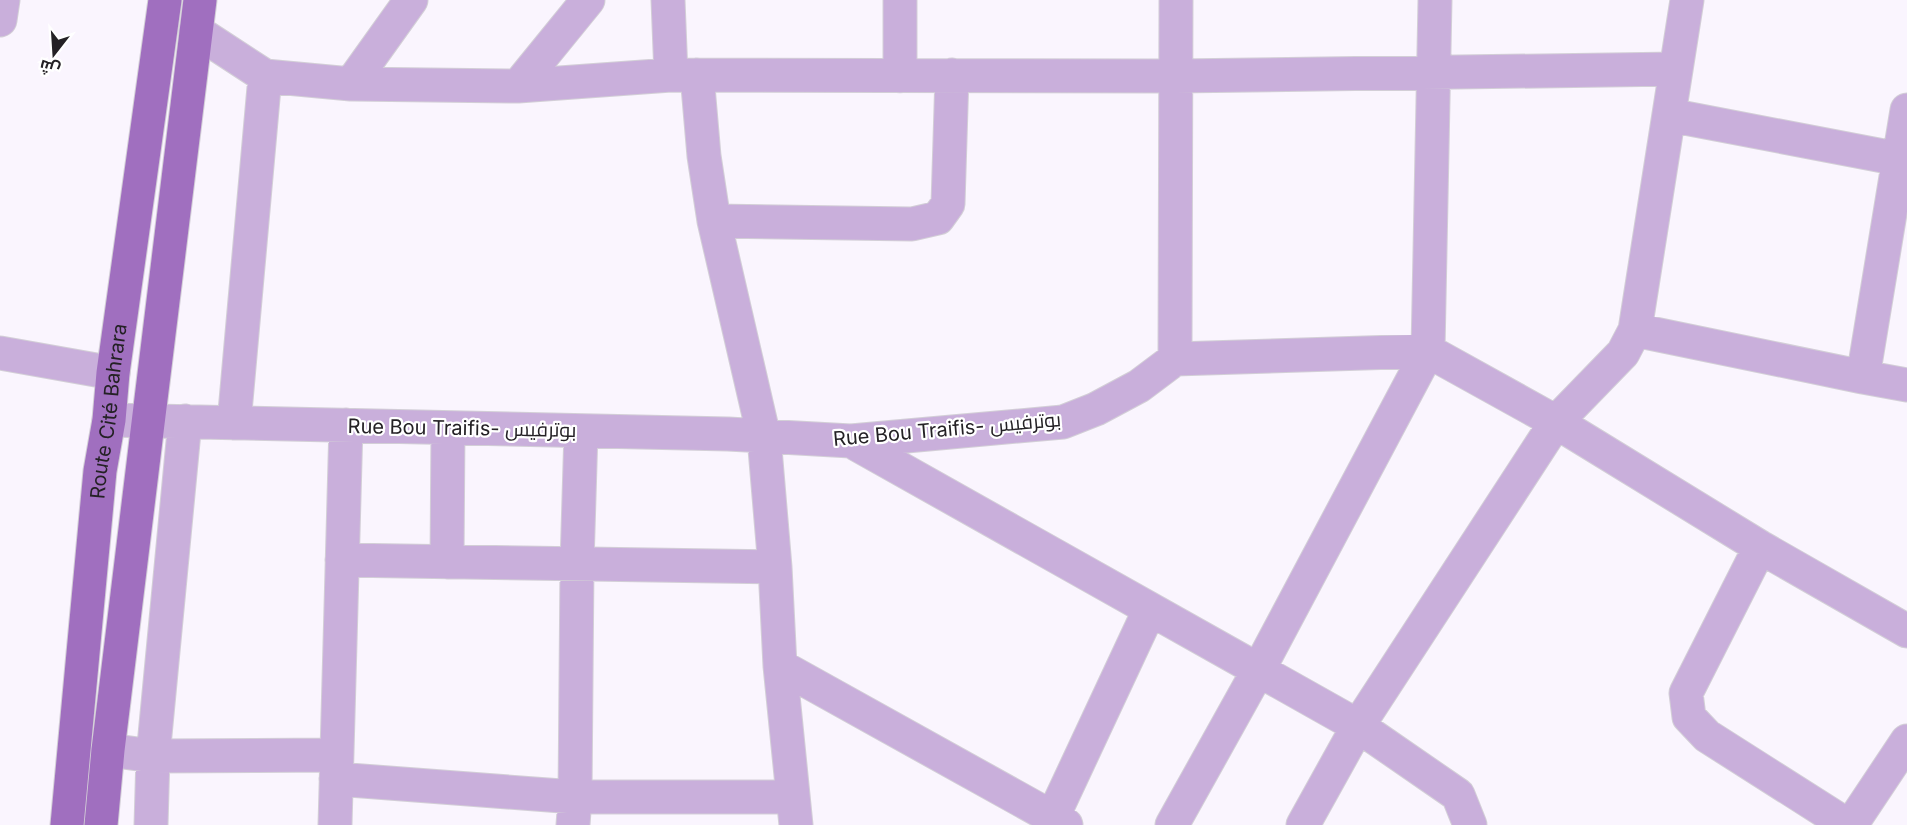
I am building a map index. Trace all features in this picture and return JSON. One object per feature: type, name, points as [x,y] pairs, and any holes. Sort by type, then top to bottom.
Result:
[{"type":"main road","name":"Route Cité Bahrara","points":[[67,825],[100,471],[109,420],[113,373],[165,0]]},
{"type":"main road","points":[[101,825],[108,750],[198,16]]},
{"type":"street","points":[[0,20],[3,0]]},
{"type":"street","points":[[351,84],[411,0]]},
{"type":"street","points":[[518,86],[588,0]]},
{"type":"street","points":[[108,750],[153,756],[336,767],[574,811],[794,811],[780,666],[775,567],[764,436],[714,221],[704,156],[668,0]]},
{"type":"street","points":[[900,0],[900,76]]},
{"type":"street","points":[[1176,0],[1175,359],[1428,351],[1556,422],[1760,547],[1907,631]]},
{"type":"street","points":[[1172,825],[1259,669],[1428,351],[1435,0]]},
{"type":"street","points":[[1303,825],[1358,726],[1556,422],[1623,353],[1635,330],[1687,0]]},
{"type":"street","points":[[198,16],[265,76],[351,84],[518,86],[684,75],[1176,76],[1676,69]]},
{"type":"street","points":[[714,221],[912,224],[938,218],[948,204],[952,75]]},
{"type":"street","points":[[234,423],[265,76]]},
{"type":"street","points":[[1863,377],[1907,110]]},
{"type":"street","points":[[1669,115],[1899,159]]},
{"type":"street","points":[[1635,330],[1907,385]]},
{"type":"street","points":[[0,353],[113,373]]},
{"type":"street","name":"Rue Bou Traifis- بوترفيس","points":[[109,420],[764,436],[851,441],[1063,422],[1096,409],[1139,386],[1175,359]]},
{"type":"street","points":[[151,825],[153,756],[184,421]]},
{"type":"street","points":[[335,825],[346,425]]},
{"type":"street","points":[[447,562],[448,428]]},
{"type":"street","points":[[574,811],[581,431]]},
{"type":"street","points":[[851,441],[1358,726],[1458,795],[1470,825]]},
{"type":"street","points":[[1760,547],[1686,693],[1689,717],[1707,736],[1849,825],[1907,741]]},
{"type":"street","points":[[342,560],[775,567]]},
{"type":"street","points":[[780,666],[1056,822],[1150,609]]}]
